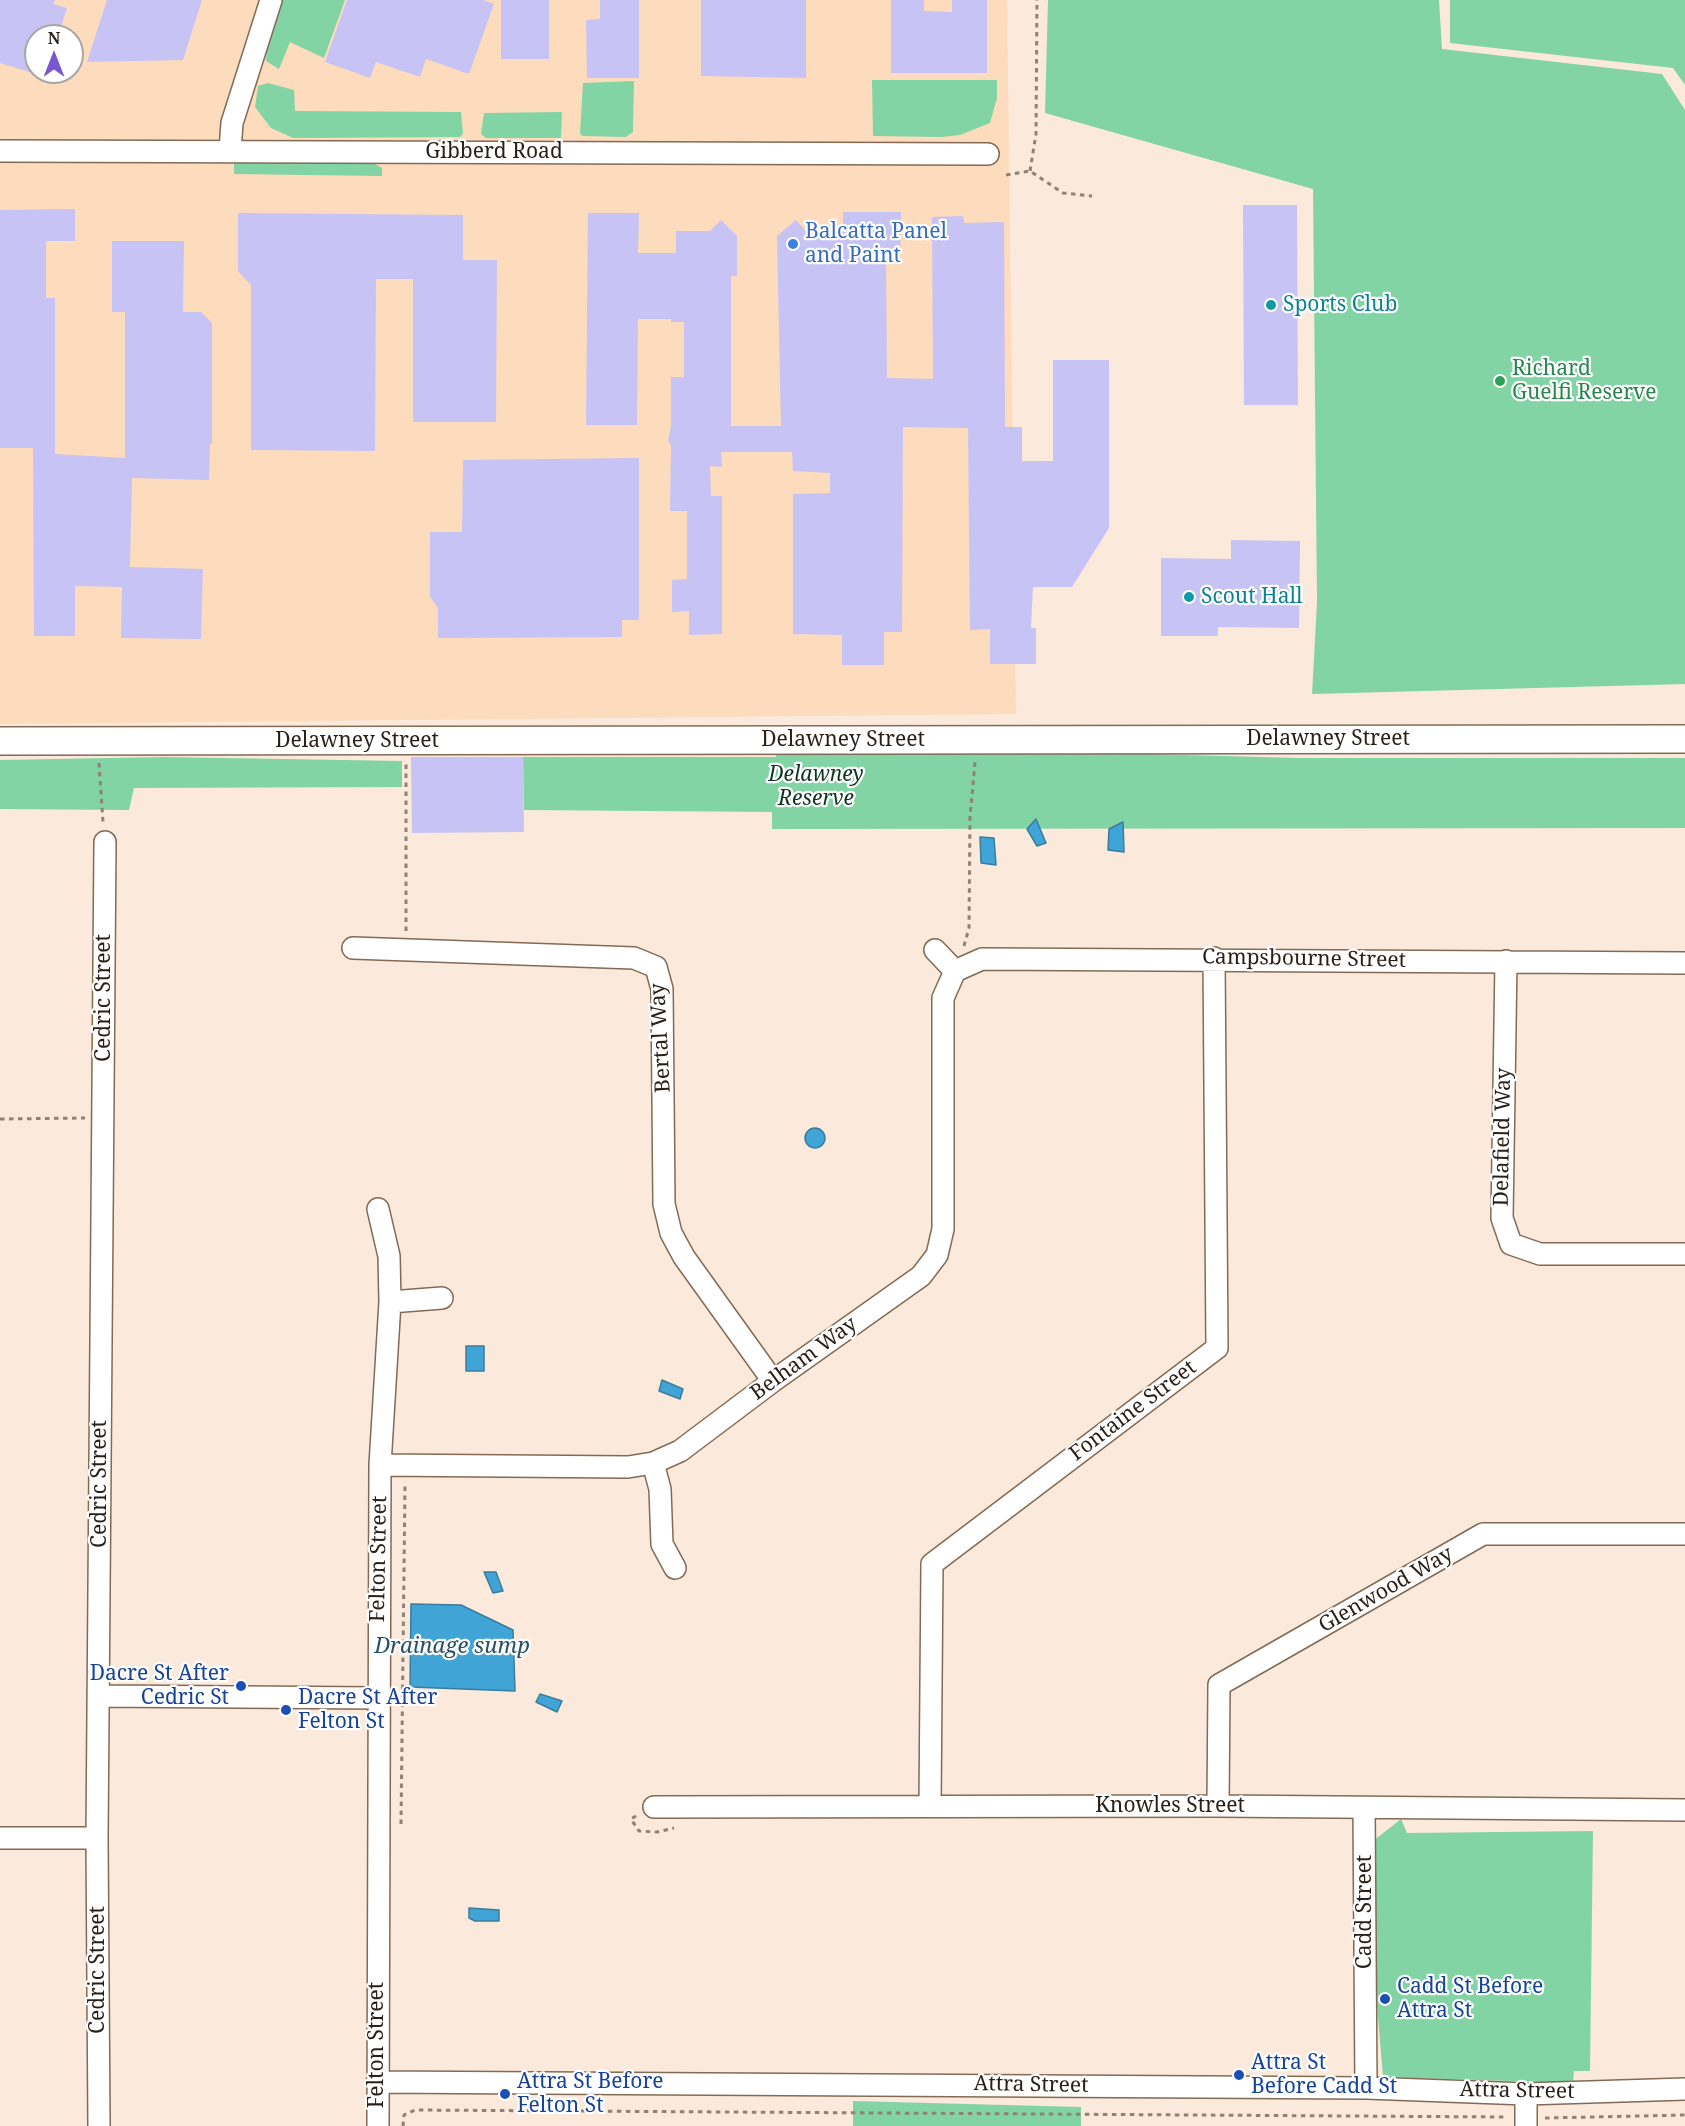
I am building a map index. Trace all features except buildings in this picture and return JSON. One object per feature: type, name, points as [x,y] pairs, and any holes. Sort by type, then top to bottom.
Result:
[{"type":"street","points":[[230,150],[235,113],[271,0]]},
{"type":"street","name":"Gibberd Road","points":[[0,151],[988,154]]},
{"type":"street","name":"Delawney Street","points":[[0,741],[1685,739]]},
{"type":"street","name":"Cedric Street","points":[[99,2126],[97,1838],[105,842]]},
{"type":"street","name":"Bertal Way","points":[[353,948],[634,958],[656,967],[662,989],[664,1204],[671,1233],[684,1257],[773,1381]]},
{"type":"street","points":[[935,950],[961,968]]},
{"type":"street","name":"Campsbourne Street","points":[[961,968],[982,959],[1215,958],[1685,963]]},
{"type":"street","name":"Fontaine Street","points":[[930,1806],[932,1564],[1217,1348],[1215,958]]},
{"type":"street","name":"Delafield Way","points":[[1506,962],[1502,1218],[1511,1244],[1540,1254],[1685,1254]]},
{"type":"street","name":"Belham Way","points":[[380,1465],[628,1467],[653,1463],[680,1451],[773,1381],[921,1276],[937,1255],[943,1229],[944,998],[961,968]]},
{"type":"street","name":"Felton Street","points":[[378,1209],[389,1256],[390,1302],[380,1465],[378,2126]]},
{"type":"street","points":[[390,1302],[442,1298]]},
{"type":"street","points":[[653,1463],[660,1489],[662,1544],[675,1568]]},
{"type":"street","name":"Glenwood Way","points":[[1218,1806],[1219,1685],[1483,1534],[1685,1534]]},
{"type":"street","points":[[99,1696],[378,1698]]},
{"type":"street","name":"Knowles Street","points":[[654,1806],[1218,1806],[1685,1810]]},
{"type":"street","name":"Cadd Street","points":[[1364,1808],[1365,2088]]},
{"type":"street","points":[[0,1838],[97,1838]]},
{"type":"street","name":"Attra Street","points":[[377,2082],[1365,2088],[1526,2094],[1685,2089]]},
{"type":"street","points":[[1526,2094],[1527,2120]]},
{"type":"path","points":[[1030,171],[1036,134],[1037,0]]},
{"type":"path","points":[[1006,175],[1030,171],[1064,193],[1092,196]]},
{"type":"path","points":[[99,755],[105,842]]},
{"type":"path","points":[[406,757],[406,951]]},
{"type":"path","points":[[961,968],[964,943],[969,928],[969,818],[975,758]]},
{"type":"path","points":[[0,1119],[103,1118]]},
{"type":"path","points":[[400,1834],[405,1482]]},
{"type":"path","points":[[403,2126],[404,2115],[415,2110],[1527,2120],[1685,2115]]},
{"type":"shaded area","points":[[0,0],[1007,0],[1016,714],[0,724]]},
{"type":"green space","points":[[282,0],[345,0],[324,58],[290,42],[279,69],[266,61],[267,44]]},
{"type":"green space","name":"Richard Guelfi Reserve","points":[[1048,0],[1439,0],[1442,49],[1662,74],[1685,110],[1685,684],[1312,694],[1317,603],[1313,189],[1045,113]]},
{"type":"green space","points":[[1450,0],[1685,0],[1685,85],[1673,68],[1450,43]]},
{"type":"green space","points":[[872,80],[997,80],[997,98],[990,123],[960,135],[873,136]]},
{"type":"green space","points":[[634,81],[633,132],[626,137],[582,136],[580,133],[583,83]]},
{"type":"green space","points":[[268,83],[294,90],[295,111],[461,112],[463,134],[460,137],[293,138],[271,128],[255,107],[258,86]]},
{"type":"green space","points":[[562,112],[561,138],[486,138],[481,134],[484,113]]},
{"type":"green space","points":[[367,159],[382,168],[382,176],[234,174],[235,161]]},
{"type":"green space","name":"Delawney Reserve","points":[[777,744],[1298,758],[1685,758],[1685,828],[772,829],[772,812],[524,810],[523,757],[776,757]]},
{"type":"green space","points":[[165,757],[402,761],[402,787],[134,788],[129,810],[0,809],[0,760]]},
{"type":"green space","points":[[1401,1819],[1407,1833],[1593,1831],[1590,2071],[1574,2071],[1573,2083],[1383,2077],[1377,2005],[1373,1841]]},
{"type":"green space","points":[[853,2101],[1081,2107],[1081,2126],[853,2126]]},
{"type":"water","points":[[1036,819],[1046,843],[1037,846],[1027,829]]},
{"type":"water","points":[[1123,822],[1124,852],[1108,850],[1109,829]]},
{"type":"water","points":[[980,837],[994,838],[996,865],[981,863]]},
{"type":"water","points":[[815,1128],[822,1131],[825,1138],[822,1145],[815,1148],[808,1145],[805,1138],[808,1131]]},
{"type":"water","points":[[466,1346],[484,1346],[484,1371],[466,1371]]},
{"type":"water","points":[[662,1380],[683,1389],[680,1399],[659,1391]]},
{"type":"water","points":[[484,1572],[496,1572],[503,1591],[493,1593]]},
{"type":"water","name":"Drainage sump","points":[[411,1604],[461,1605],[513,1630],[515,1691],[410,1687]]},
{"type":"water","points":[[540,1694],[562,1701],[557,1712],[536,1702]]},
{"type":"water","points":[[469,1908],[499,1910],[499,1921],[475,1921],[469,1918]]},
{"type":"place","name":"Balcatta Panel and Paint","points":[[793,244]]},
{"type":"place","name":"Sports Club","points":[[1271,305]]},
{"type":"place","name":"Richard Guelfi Reserve","points":[[1500,381]]},
{"type":"place","name":"Scout Hall","points":[[1189,597]]},
{"type":"place","name":"Dacre St After Cedric St","points":[[241,1686]]},
{"type":"place","name":"Dacre St After Felton St","points":[[286,1710]]},
{"type":"place","name":"Cadd St Before Attra St","points":[[1385,1999]]},
{"type":"place","name":"Attra St Before Cadd St","points":[[1239,2075]]},
{"type":"place","name":"Attra St Before Felton St","points":[[505,2094]]}]
